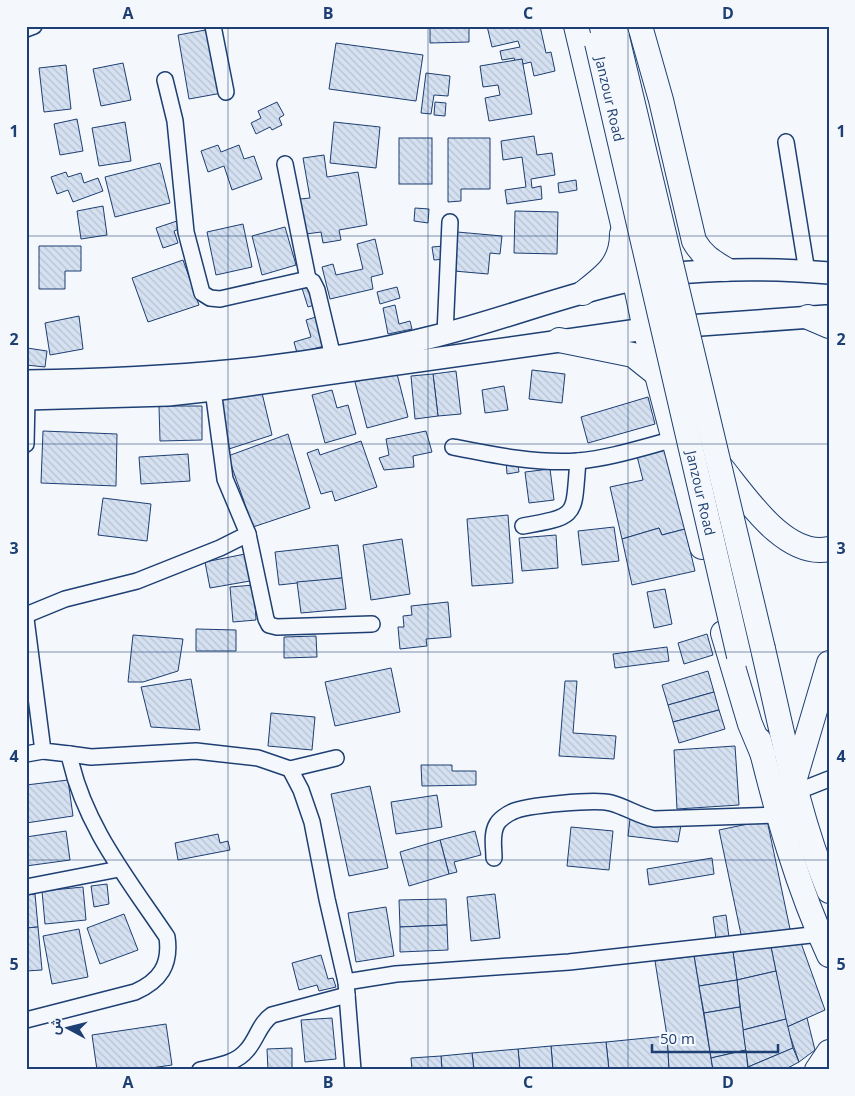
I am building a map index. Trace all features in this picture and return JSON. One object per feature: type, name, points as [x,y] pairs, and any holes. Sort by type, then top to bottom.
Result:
[{"type":"main road","points":[[576,26],[622,220],[645,329],[675,439],[732,668],[750,724],[763,755]]},
{"type":"main road","points":[[640,26],[661,100],[694,241],[700,252],[709,260],[725,269]]},
{"type":"main road","name":"Janzour Road","points":[[605,33],[720,467],[795,786],[819,869],[829,891]]},
{"type":"main road","name":"Janzour Road","points":[[605,33],[739,656],[778,815],[824,944]]},
{"type":"main road","points":[[582,293],[609,273],[615,263],[622,245],[622,220]]},
{"type":"main road","points":[[26,380],[115,380],[265,367],[333,357],[445,334],[582,293],[634,280],[725,269],[829,273]]},
{"type":"main road","points":[[27,399],[168,395],[645,329],[822,320]]},
{"type":"main road","points":[[559,340],[634,355],[658,376]]},
{"type":"main road","points":[[720,467],[785,538],[801,547],[829,549]]},
{"type":"main road","points":[[795,786],[829,663]]},
{"type":"main road","points":[[817,1070],[829,1052]]},
{"type":"street","points":[[26,29],[34,26]]},
{"type":"street","points":[[212,26],[226,92]]},
{"type":"street","points":[[165,80],[176,121],[186,232],[202,293],[210,298],[220,299],[308,279],[313,282],[317,290],[333,357]]},
{"type":"street","points":[[786,142],[807,272]]},
{"type":"street","points":[[285,164],[308,279]]},
{"type":"street","points":[[445,334],[450,222]]},
{"type":"street","points":[[213,390],[225,479],[248,534],[266,619],[269,625],[277,627],[372,624]]},
{"type":"street","points":[[26,444],[27,399]]},
{"type":"street","points":[[453,447],[496,456],[578,461],[614,455],[675,439]]},
{"type":"street","points":[[523,526],[559,520],[568,514],[574,503],[578,461]]},
{"type":"street","points":[[43,751],[26,617],[65,599],[137,581],[220,548],[248,534]]},
{"type":"street","points":[[26,754],[43,751],[98,757],[196,751],[258,758],[290,769],[336,758]]},
{"type":"street","points":[[26,1020],[135,992],[146,987],[162,973],[169,950],[167,937],[119,869],[95,827],[73,772],[69,754]]},
{"type":"street","points":[[290,769],[301,790],[312,822],[326,900],[346,988],[353,1070]]},
{"type":"street","points":[[795,786],[829,779]]},
{"type":"street","points":[[494,858],[493,835],[497,823],[512,811],[540,806],[595,802],[611,803],[636,815],[654,819],[778,815]]},
{"type":"street","points":[[26,887],[119,869]]},
{"type":"street","points":[[200,1070],[234,1062],[247,1050],[264,1020],[272,1014],[346,988],[396,974],[824,944]]},
{"type":"building","points":[[430,26],[469,26],[469,42],[430,43]]},
{"type":"building","points":[[487,26],[540,26],[546,53],[551,52],[555,71],[534,76],[531,62],[523,64],[522,59],[515,61],[514,58],[502,60],[500,51],[520,47],[518,41],[492,47]]},
{"type":"building","points":[[211,29],[222,93],[189,99],[178,35]]},
{"type":"building","points":[[336,43],[423,55],[416,101],[329,89]]},
{"type":"building","points":[[522,59],[532,114],[489,121],[485,98],[500,95],[498,85],[483,87],[480,66]]},
{"type":"building","points":[[123,63],[131,100],[101,106],[93,69]]},
{"type":"building","points":[[66,65],[71,109],[44,112],[39,68]]},
{"type":"building","points":[[426,73],[450,76],[448,96],[434,95],[431,114],[421,113]]},
{"type":"building","points":[[277,102],[284,115],[279,118],[282,125],[272,130],[270,127],[256,134],[251,123],[261,118],[258,111]]},
{"type":"building","points":[[435,102],[446,103],[445,116],[434,115]]},
{"type":"building","points":[[77,119],[83,151],[60,155],[54,124]]},
{"type":"building","points":[[125,122],[131,161],[99,166],[92,128]]},
{"type":"building","points":[[334,122],[380,127],[376,168],[330,163]]},
{"type":"building","points":[[534,136],[537,155],[552,153],[555,175],[531,179],[532,188],[541,186],[542,199],[507,204],[505,190],[526,187],[522,157],[503,160],[501,141]]},
{"type":"building","points":[[399,138],[432,138],[432,184],[399,184]]},
{"type":"building","points":[[448,138],[490,138],[490,189],[461,189],[461,201],[448,202]]},
{"type":"building","points":[[218,145],[221,152],[239,145],[244,159],[254,156],[262,179],[232,190],[224,166],[208,172],[201,151]]},
{"type":"building","points":[[324,155],[327,177],[358,172],[367,225],[339,230],[341,240],[323,243],[321,232],[306,234],[300,199],[310,198],[303,158]]},
{"type":"building","points":[[160,163],[170,203],[115,217],[105,177]]},
{"type":"building","points":[[66,172],[68,177],[81,173],[84,183],[98,178],[103,191],[73,202],[68,190],[57,194],[51,177]]},
{"type":"building","points":[[576,180],[577,190],[559,193],[558,183]]},
{"type":"building","points":[[103,206],[107,235],[81,239],[77,211]]},
{"type":"building","points":[[415,208],[429,209],[428,223],[414,221]]},
{"type":"building","points":[[515,211],[558,212],[557,254],[514,253]]},
{"type":"building","points":[[177,221],[179,229],[174,231],[178,243],[163,248],[156,228]]},
{"type":"building","points":[[243,224],[252,267],[216,275],[207,232]]},
{"type":"building","points":[[285,227],[296,265],[262,275],[252,236]]},
{"type":"building","points":[[457,232],[502,236],[500,254],[490,253],[488,274],[454,271]]},
{"type":"building","points":[[375,239],[383,274],[371,277],[373,289],[330,299],[322,267],[333,264],[336,275],[363,269],[357,244]]},
{"type":"building","points":[[39,246],[81,246],[81,271],[65,271],[65,289],[39,289]]},
{"type":"building","points":[[444,246],[445,259],[434,260],[432,247]]},
{"type":"building","points":[[183,260],[199,305],[148,322],[132,278]]},
{"type":"building","points":[[310,282],[317,304],[308,307],[301,285]]},
{"type":"building","points":[[397,287],[400,298],[380,304],[377,292]]},
{"type":"building","points":[[395,305],[399,324],[410,321],[412,329],[388,334],[383,308]]},
{"type":"building","points":[[79,316],[83,349],[50,355],[45,323]]},
{"type":"building","points":[[316,317],[324,346],[297,353],[294,342],[311,337],[306,320]]},
{"type":"building","points":[[27,348],[47,351],[45,367],[26,365]]},
{"type":"building","points":[[396,370],[408,417],[367,428],[355,382]]},
{"type":"building","points":[[532,370],[565,374],[562,403],[529,399]]},
{"type":"building","points":[[456,371],[461,414],[438,416],[433,374]]},
{"type":"building","points":[[433,374],[438,416],[415,419],[411,376]]},
{"type":"building","points":[[504,386],[508,410],[485,413],[482,390]]},
{"type":"building","points":[[332,390],[337,408],[348,405],[356,434],[325,443],[312,395]]},
{"type":"building","points":[[262,393],[272,435],[229,449],[219,394]]},
{"type":"building","points":[[648,397],[655,424],[588,443],[581,417]]},
{"type":"building","points":[[159,406],[202,406],[202,440],[160,441]]},
{"type":"building","points":[[43,431],[117,434],[116,486],[41,483]]},
{"type":"building","points":[[426,431],[432,452],[413,456],[414,467],[384,470],[379,458],[389,455],[386,439]]},
{"type":"building","points":[[288,434],[310,508],[253,527],[228,456]]},
{"type":"building","points":[[361,441],[377,487],[335,501],[332,491],[321,494],[307,453],[318,449],[320,455]]},
{"type":"building","points":[[667,445],[685,529],[662,535],[659,528],[622,539],[610,487],[643,480],[636,452]]},
{"type":"building","points":[[188,454],[190,481],[141,484],[139,457]]},
{"type":"building","points":[[517,460],[519,472],[507,474],[506,461]]},
{"type":"building","points":[[550,469],[554,500],[529,503],[525,472]]},
{"type":"building","points":[[103,498],[151,504],[147,541],[98,535]]},
{"type":"building","points":[[508,515],[513,583],[472,586],[467,519]]},
{"type":"building","points":[[614,527],[619,561],[582,565],[578,531]]},
{"type":"building","points":[[659,528],[662,535],[685,529],[695,571],[632,585],[622,539]]},
{"type":"building","points":[[556,535],[558,568],[522,571],[519,538]]},
{"type":"building","points":[[402,539],[410,594],[371,600],[363,545]]},
{"type":"building","points":[[338,545],[342,578],[279,585],[275,552]]},
{"type":"building","points":[[245,554],[250,581],[210,588],[205,562]]},
{"type":"building","points":[[342,578],[346,609],[301,613],[297,582]]},
{"type":"building","points":[[254,585],[256,620],[233,622],[230,587]]},
{"type":"building","points":[[665,589],[672,624],[654,628],[647,592]]},
{"type":"building","points":[[448,602],[451,637],[426,639],[427,646],[400,649],[398,627],[404,627],[403,616],[412,615],[411,606]]},
{"type":"building","points":[[196,629],[236,630],[236,651],[196,651]]},
{"type":"building","points":[[707,634],[713,655],[684,664],[678,643]]},
{"type":"building","points":[[133,635],[183,639],[178,671],[143,682],[128,682]]},
{"type":"building","points":[[316,636],[317,657],[284,658],[284,637]]},
{"type":"building","points":[[667,647],[669,661],[615,668],[613,654]]},
{"type":"building","points":[[391,668],[400,712],[335,726],[325,682]]},
{"type":"building","points":[[708,671],[714,692],[668,705],[662,685]]},
{"type":"building","points":[[191,679],[200,730],[151,727],[141,687]]},
{"type":"building","points":[[565,681],[577,681],[573,733],[616,736],[614,759],[559,756]]},
{"type":"building","points":[[714,692],[719,710],[673,722],[668,705]]},
{"type":"building","points":[[719,710],[725,729],[679,743],[673,722]]},
{"type":"building","points":[[271,713],[315,717],[312,750],[268,746]]},
{"type":"building","points":[[735,746],[739,805],[677,809],[674,750]]},
{"type":"building","points":[[421,765],[452,765],[452,771],[476,771],[476,785],[422,786]]},
{"type":"building","points":[[68,780],[73,816],[26,823],[26,785]]},
{"type":"building","points":[[370,786],[388,868],[349,876],[331,794]]},
{"type":"building","points":[[437,795],[442,827],[396,834],[391,802]]},
{"type":"building","points":[[630,819],[681,825],[678,842],[628,836]]},
{"type":"building","points":[[767,820],[790,929],[742,939],[719,830]]},
{"type":"building","points":[[571,827],[613,831],[609,870],[567,866]]},
{"type":"building","points":[[66,831],[70,860],[26,866],[26,837]]},
{"type":"building","points":[[475,831],[481,855],[454,862],[457,872],[449,874],[440,840]]},
{"type":"building","points":[[218,834],[220,843],[228,841],[230,850],[178,860],[175,843]]},
{"type":"building","points":[[440,840],[449,874],[409,886],[400,852]]},
{"type":"building","points":[[712,858],[714,874],[649,885],[647,869]]},
{"type":"building","points":[[107,884],[109,904],[94,907],[91,886]]},
{"type":"building","points":[[83,887],[86,920],[45,924],[42,891]]},
{"type":"building","points":[[35,894],[38,927],[26,928],[26,895]]},
{"type":"building","points":[[495,894],[500,938],[471,941],[467,897]]},
{"type":"building","points":[[446,899],[447,925],[400,927],[399,900]]},
{"type":"building","points":[[386,907],[394,956],[356,962],[348,913]]},
{"type":"building","points":[[124,914],[138,950],[100,964],[87,928]]},
{"type":"building","points":[[726,915],[729,937],[716,939],[713,917]]},
{"type":"building","points":[[447,925],[448,950],[400,952],[400,927]]},
{"type":"building","points":[[38,927],[42,970],[26,971],[26,928]]},
{"type":"building","points":[[79,929],[88,977],[52,984],[43,936]]},
{"type":"building","points":[[801,943],[825,1010],[787,1027],[771,947]]},
{"type":"building","points":[[771,947],[776,971],[737,980],[733,952]]},
{"type":"building","points":[[733,952],[737,980],[699,986],[694,956]]},
{"type":"building","points":[[321,955],[328,979],[333,978],[336,987],[319,991],[317,985],[299,990],[292,963]]},
{"type":"building","points":[[694,956],[713,1070],[669,1070],[667,1036],[655,961]]},
{"type":"building","points":[[776,971],[786,1019],[743,1030],[737,980]]},
{"type":"building","points":[[737,980],[740,1007],[704,1013],[699,986]]},
{"type":"building","points":[[740,1007],[746,1050],[711,1058],[704,1013]]},
{"type":"building","points":[[332,1018],[336,1059],[305,1062],[301,1020]]},
{"type":"building","points":[[807,1018],[815,1050],[799,1062],[787,1027]]},
{"type":"building","points":[[786,1019],[793,1048],[748,1067],[743,1030]]},
{"type":"building","points":[[166,1024],[172,1065],[137,1070],[97,1070],[92,1035]]},
{"type":"building","points":[[667,1036],[669,1070],[609,1070],[606,1042]]},
{"type":"building","points":[[606,1042],[609,1070],[553,1070],[551,1046]]},
{"type":"building","points":[[551,1046],[553,1070],[520,1070],[518,1049]]},
{"type":"building","points":[[292,1048],[292,1070],[268,1070],[267,1049]]},
{"type":"building","points":[[793,1048],[799,1062],[784,1070],[748,1070],[748,1067]]},
{"type":"building","points":[[518,1049],[520,1070],[474,1070],[472,1053]]},
{"type":"building","points":[[746,1050],[748,1070],[713,1070],[711,1058]]},
{"type":"building","points":[[472,1053],[474,1070],[442,1070],[441,1056]]},
{"type":"building","points":[[441,1056],[442,1070],[412,1070],[411,1058]]}]
